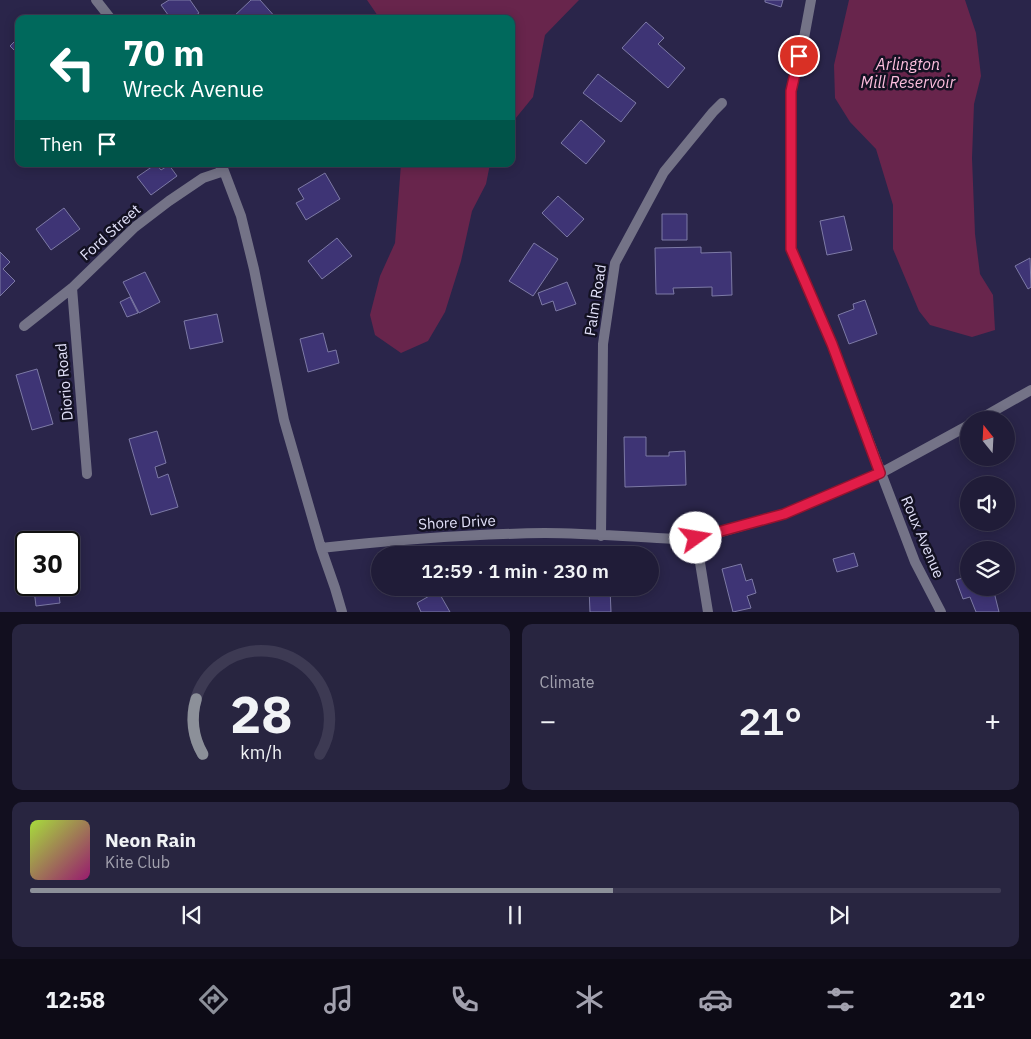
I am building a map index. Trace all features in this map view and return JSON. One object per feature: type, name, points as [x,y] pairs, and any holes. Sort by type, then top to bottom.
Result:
[{"type":"street","points":[[96,0],[108,15]]},
{"type":"street","name":"Roux Avenue","points":[[811,0],[791,91],[791,249],[832,344],[915,562],[941,612]]},
{"type":"street","name":"Palm Road","points":[[601,536],[603,344],[615,263],[664,172],[722,103]]},
{"type":"street","points":[[222,167],[241,216],[254,269],[284,420],[320,548],[342,612]]},
{"type":"street","name":"Ford Street","points":[[24,326],[72,288],[136,227],[168,201],[222,167]]},
{"type":"street","name":"Diorio Road","points":[[72,288],[87,474]]},
{"type":"street","points":[[994,411],[1031,390]]},
{"type":"street","name":"Shore Drive","points":[[320,548],[377,541],[548,533],[675,539],[696,538],[784,514],[880,473],[960,430]]},
{"type":"street","points":[[696,538],[708,612]]},
{"type":"water","points":[[367,0],[579,0],[545,35],[533,97],[515,119],[515,15],[377,15]]},
{"type":"water","name":"Arlington Mill Reservoir","points":[[849,0],[965,0],[976,33],[981,76],[974,104],[972,158],[975,234],[980,274],[993,295],[995,330],[972,337],[930,325],[919,311],[893,249],[893,205],[876,149],[850,122],[835,98],[834,65]]},
{"type":"water","points":[[401,167],[489,167],[486,184],[472,211],[461,261],[445,312],[428,341],[401,353],[375,335],[370,315],[380,276],[395,243]]},
{"type":"building","points":[[169,0],[190,0],[199,13],[196,15],[168,15],[161,5]]},
{"type":"building","points":[[251,0],[260,0],[273,15],[235,15]]},
{"type":"building","points":[[765,0],[783,0],[781,7],[765,2]]},
{"type":"building","points":[[646,22],[664,38],[658,44],[685,68],[668,88],[622,48]]},
{"type":"building","points":[[15,41],[15,51],[10,46]]},
{"type":"building","points":[[598,74],[636,103],[621,122],[583,93]]},
{"type":"building","points":[[581,120],[605,141],[586,164],[561,143]]},
{"type":"building","points":[[152,167],[158,167],[161,170],[170,167],[177,176],[151,195],[137,177]]},
{"type":"building","points":[[325,173],[340,199],[306,220],[296,203],[304,199],[298,189]]},
{"type":"building","points":[[558,196],[584,219],[567,237],[542,213]]},
{"type":"building","points":[[64,208],[80,229],[51,250],[36,229]]},
{"type":"building","points":[[662,214],[687,214],[687,240],[662,240]]},
{"type":"building","points":[[844,216],[852,250],[827,255],[820,221]]},
{"type":"building","points":[[337,238],[352,256],[322,279],[308,261]]},
{"type":"building","points":[[534,243],[558,259],[533,296],[509,281]]},
{"type":"building","points":[[701,247],[701,253],[731,252],[732,295],[712,296],[712,287],[673,288],[674,294],[656,294],[655,248]]},
{"type":"building","points":[[0,252],[10,262],[3,269],[15,281],[0,296]]},
{"type":"building","points":[[1030,258],[1031,287],[1028,289],[1015,266]]},
{"type":"building","points":[[145,272],[160,302],[139,313],[123,282]]},
{"type":"building","points":[[567,282],[576,304],[556,311],[553,301],[542,305],[538,293]]},
{"type":"building","points":[[130,297],[138,313],[127,317],[120,302]]},
{"type":"building","points":[[865,300],[877,334],[849,344],[838,315],[854,309],[853,304]]},
{"type":"building","points":[[217,314],[223,342],[190,349],[184,321]]},
{"type":"building","points":[[323,333],[328,352],[336,350],[339,363],[308,372],[300,339]]},
{"type":"building","points":[[37,369],[53,424],[32,430],[16,375]]},
{"type":"building","points":[[157,431],[166,463],[155,467],[158,478],[168,474],[178,507],[151,515],[129,439]]},
{"type":"building","points":[[624,437],[646,437],[646,456],[669,456],[669,452],[685,451],[686,485],[625,487]]},
{"type":"building","points":[[854,553],[858,566],[837,572],[833,559]]},
{"type":"building","points":[[741,564],[746,581],[752,579],[756,593],[747,596],[751,608],[733,612],[722,569]]},
{"type":"building","points":[[960,579],[960,591],[956,580]]},
{"type":"building","points":[[35,596],[59,596],[60,603],[36,606]]},
{"type":"building","points":[[429,596],[441,596],[450,612],[421,612],[417,603]]},
{"type":"building","points":[[589,596],[610,596],[611,612],[590,612]]},
{"type":"building","points":[[962,596],[995,596],[999,612],[976,612],[970,597],[963,599]]},
{"type":"route","points":[[696,538],[784,514],[880,473],[832,344],[791,249],[791,91],[799,56]]}]
